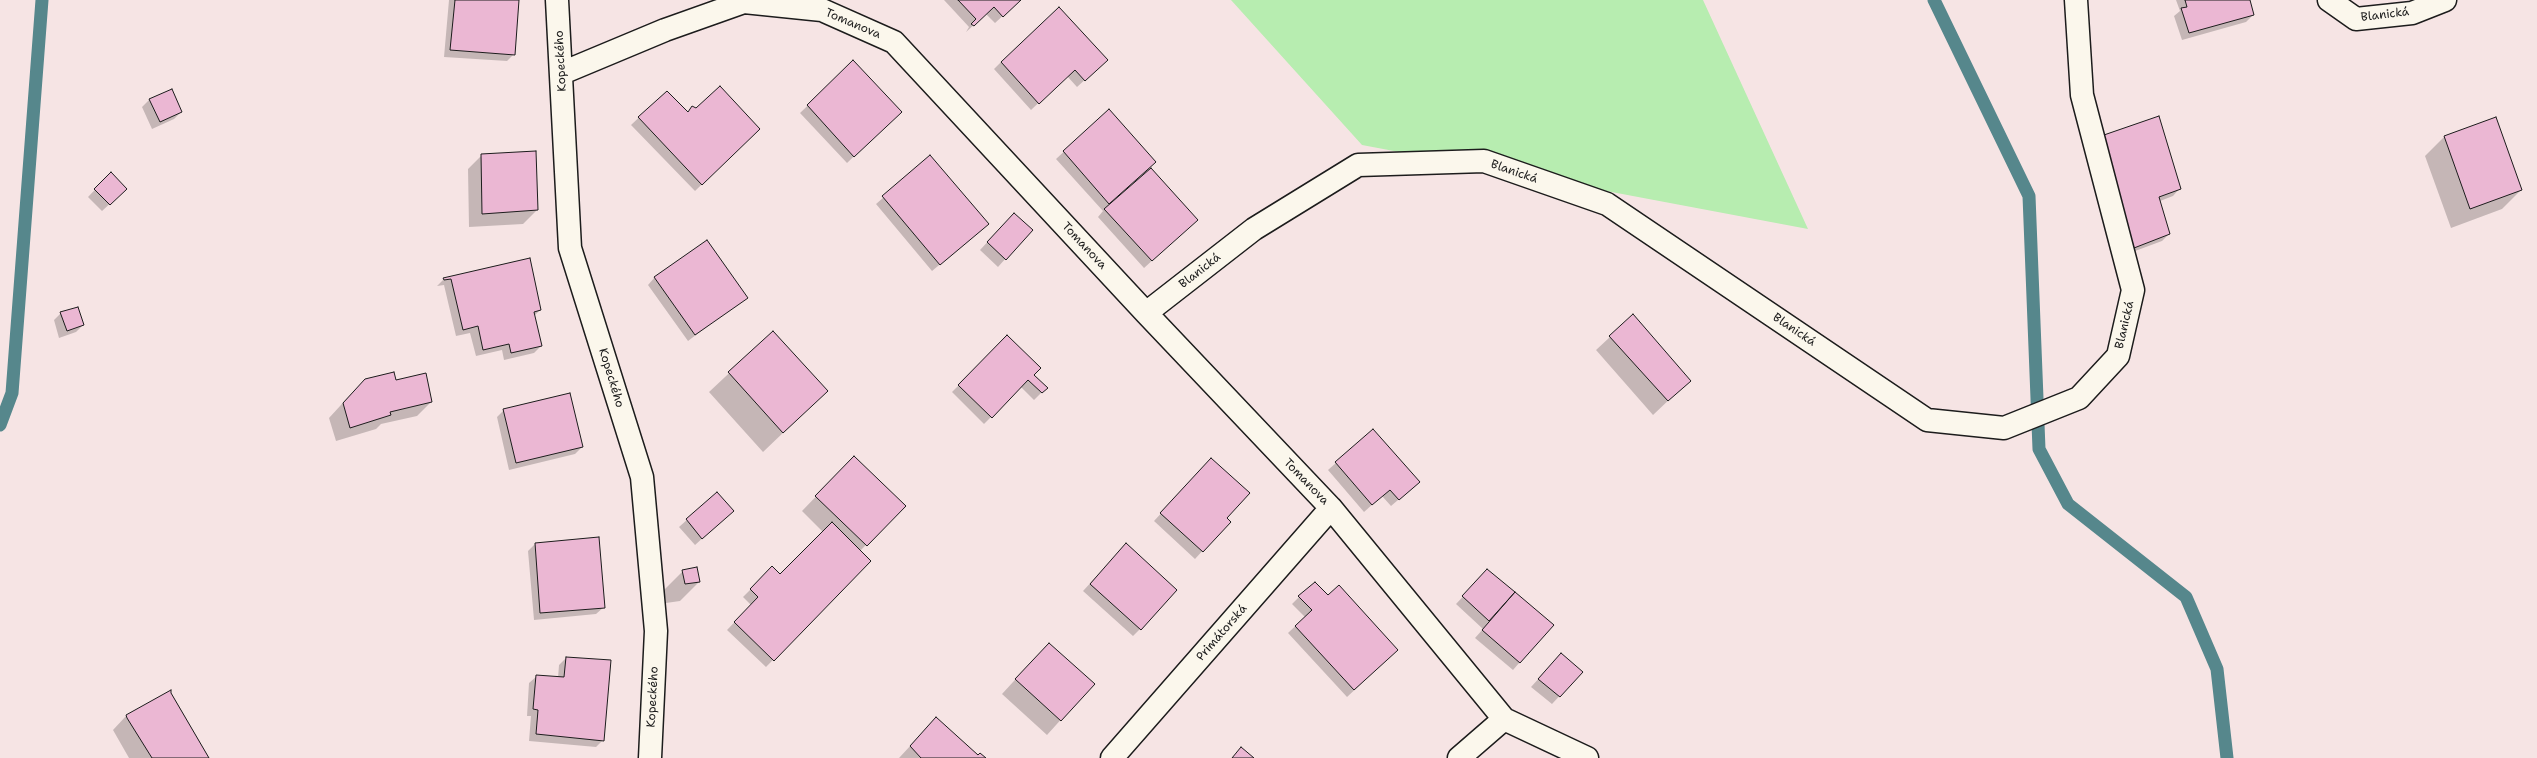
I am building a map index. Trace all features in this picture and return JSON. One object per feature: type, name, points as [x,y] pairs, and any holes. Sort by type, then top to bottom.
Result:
[{"type":"street","name":"Kopeckého","points":[[557,0],[570,248],[642,477],[656,631],[650,758]]},
{"type":"street","name":"Blanická","points":[[1146,313],[1254,229],[1358,165],[1484,161],[1607,204],[1927,420],[2004,428],[2079,398],[2118,356],[2133,290],[2082,95],[2076,0]]},
{"type":"street","name":"Blanická","points":[[2329,0],[2356,19],[2412,12],[2445,0]]},
{"type":"street","name":"Tomanova","points":[[562,73],[665,30],[744,2],[822,10],[894,42],[1146,313],[1331,508],[1504,719]]},
{"type":"street","name":"Primátorská","points":[[1112,758],[1331,508]]},
{"type":"street","points":[[1459,758],[1504,719],[1588,758]]},
{"type":"green space","points":[[1231,0],[1703,0],[1808,229],[1362,145]]},
{"type":"building","points":[[455,0],[519,0],[515,55],[450,50]]},
{"type":"building","points":[[958,0],[1021,0],[1003,17],[994,7],[974,26],[971,24],[976,19]]},
{"type":"building","points":[[2185,0],[2250,0],[2254,15],[2189,33],[2181,8],[2187,7]]},
{"type":"building","points":[[1059,7],[1108,60],[1085,81],[1075,70],[1039,104],[1001,62]]},
{"type":"building","points":[[853,60],[902,112],[854,157],[807,105]]},
{"type":"building","points":[[720,86],[760,129],[702,185],[638,117],[667,91],[688,112],[692,106],[696,108]]},
{"type":"building","points":[[172,89],[182,112],[160,122],[149,99]]},
{"type":"building","points":[[1109,109],[1156,162],[1109,204],[1063,151]]},
{"type":"building","points":[[2159,116],[2181,189],[2159,197],[2170,234],[2134,248],[2101,136]]},
{"type":"building","points":[[2496,117],[2522,190],[2470,209],[2444,136]]},
{"type":"building","points":[[536,151],[538,210],[482,214],[481,154]]},
{"type":"building","points":[[930,155],[989,224],[940,265],[882,196]]},
{"type":"building","points":[[1151,168],[1198,220],[1152,261],[1104,209]]},
{"type":"building","points":[[111,172],[127,189],[110,205],[94,189]]},
{"type":"building","points":[[1014,213],[1033,230],[1006,260],[987,242]]},
{"type":"building","points":[[707,240],[748,298],[695,335],[654,277]]},
{"type":"building","points":[[530,258],[541,310],[534,312],[542,346],[511,353],[509,344],[483,350],[478,326],[463,330],[451,279],[444,280],[443,278]]},
{"type":"building","points":[[78,307],[84,325],[67,331],[60,312]]},
{"type":"building","points":[[1633,314],[1691,381],[1668,401],[1609,336]]},
{"type":"building","points":[[773,331],[828,391],[783,433],[728,372]]},
{"type":"building","points":[[1007,335],[1041,368],[1034,375],[1048,388],[1042,393],[1028,380],[992,418],[958,385]]},
{"type":"building","points":[[394,372],[396,380],[426,373],[432,402],[390,412],[391,415],[350,428],[343,403],[365,379]]},
{"type":"building","points":[[570,393],[583,447],[516,463],[503,409]]},
{"type":"building","points":[[1373,429],[1420,482],[1399,500],[1390,490],[1372,505],[1335,462]]},
{"type":"building","points":[[854,456],[906,506],[867,546],[815,496]]},
{"type":"building","points":[[1211,458],[1250,493],[1227,518],[1231,522],[1203,552],[1160,513]]},
{"type":"building","points":[[717,492],[734,511],[702,539],[686,519]]},
{"type":"building","points":[[832,522],[871,561],[774,661],[734,622],[758,597],[750,589],[772,566],[780,574]]},
{"type":"building","points":[[599,537],[605,608],[540,613],[535,543]]},
{"type":"building","points":[[1126,543],[1177,590],[1141,630],[1090,584]]},
{"type":"building","points":[[697,567],[700,582],[685,584],[682,570]]},
{"type":"building","points":[[1487,569],[1515,592],[1489,621],[1462,596]]},
{"type":"building","points":[[1315,582],[1328,595],[1339,585],[1398,650],[1354,690],[1295,626],[1312,610],[1298,596]]},
{"type":"building","points":[[1515,592],[1554,625],[1520,663],[1482,630]]},
{"type":"building","points":[[1049,643],[1095,684],[1061,721],[1015,679]]},
{"type":"building","points":[[1561,653],[1583,672],[1560,697],[1538,679]]},
{"type":"building","points":[[566,657],[611,660],[604,741],[536,734],[538,710],[533,709],[536,675],[564,677]]},
{"type":"building","points":[[171,690],[171,693],[209,758],[152,758],[127,718],[126,715]]},
{"type":"building","points":[[936,717],[978,755],[980,753],[986,758],[921,758],[910,746]]},
{"type":"building","points":[[1241,747],[1254,758],[1232,758]]},
{"type":"waterway","points":[[0,425],[12,393],[42,0]]},
{"type":"waterway","points":[[1934,0],[2029,196],[2039,449],[2068,504],[2186,597],[2217,669],[2227,758]]}]
